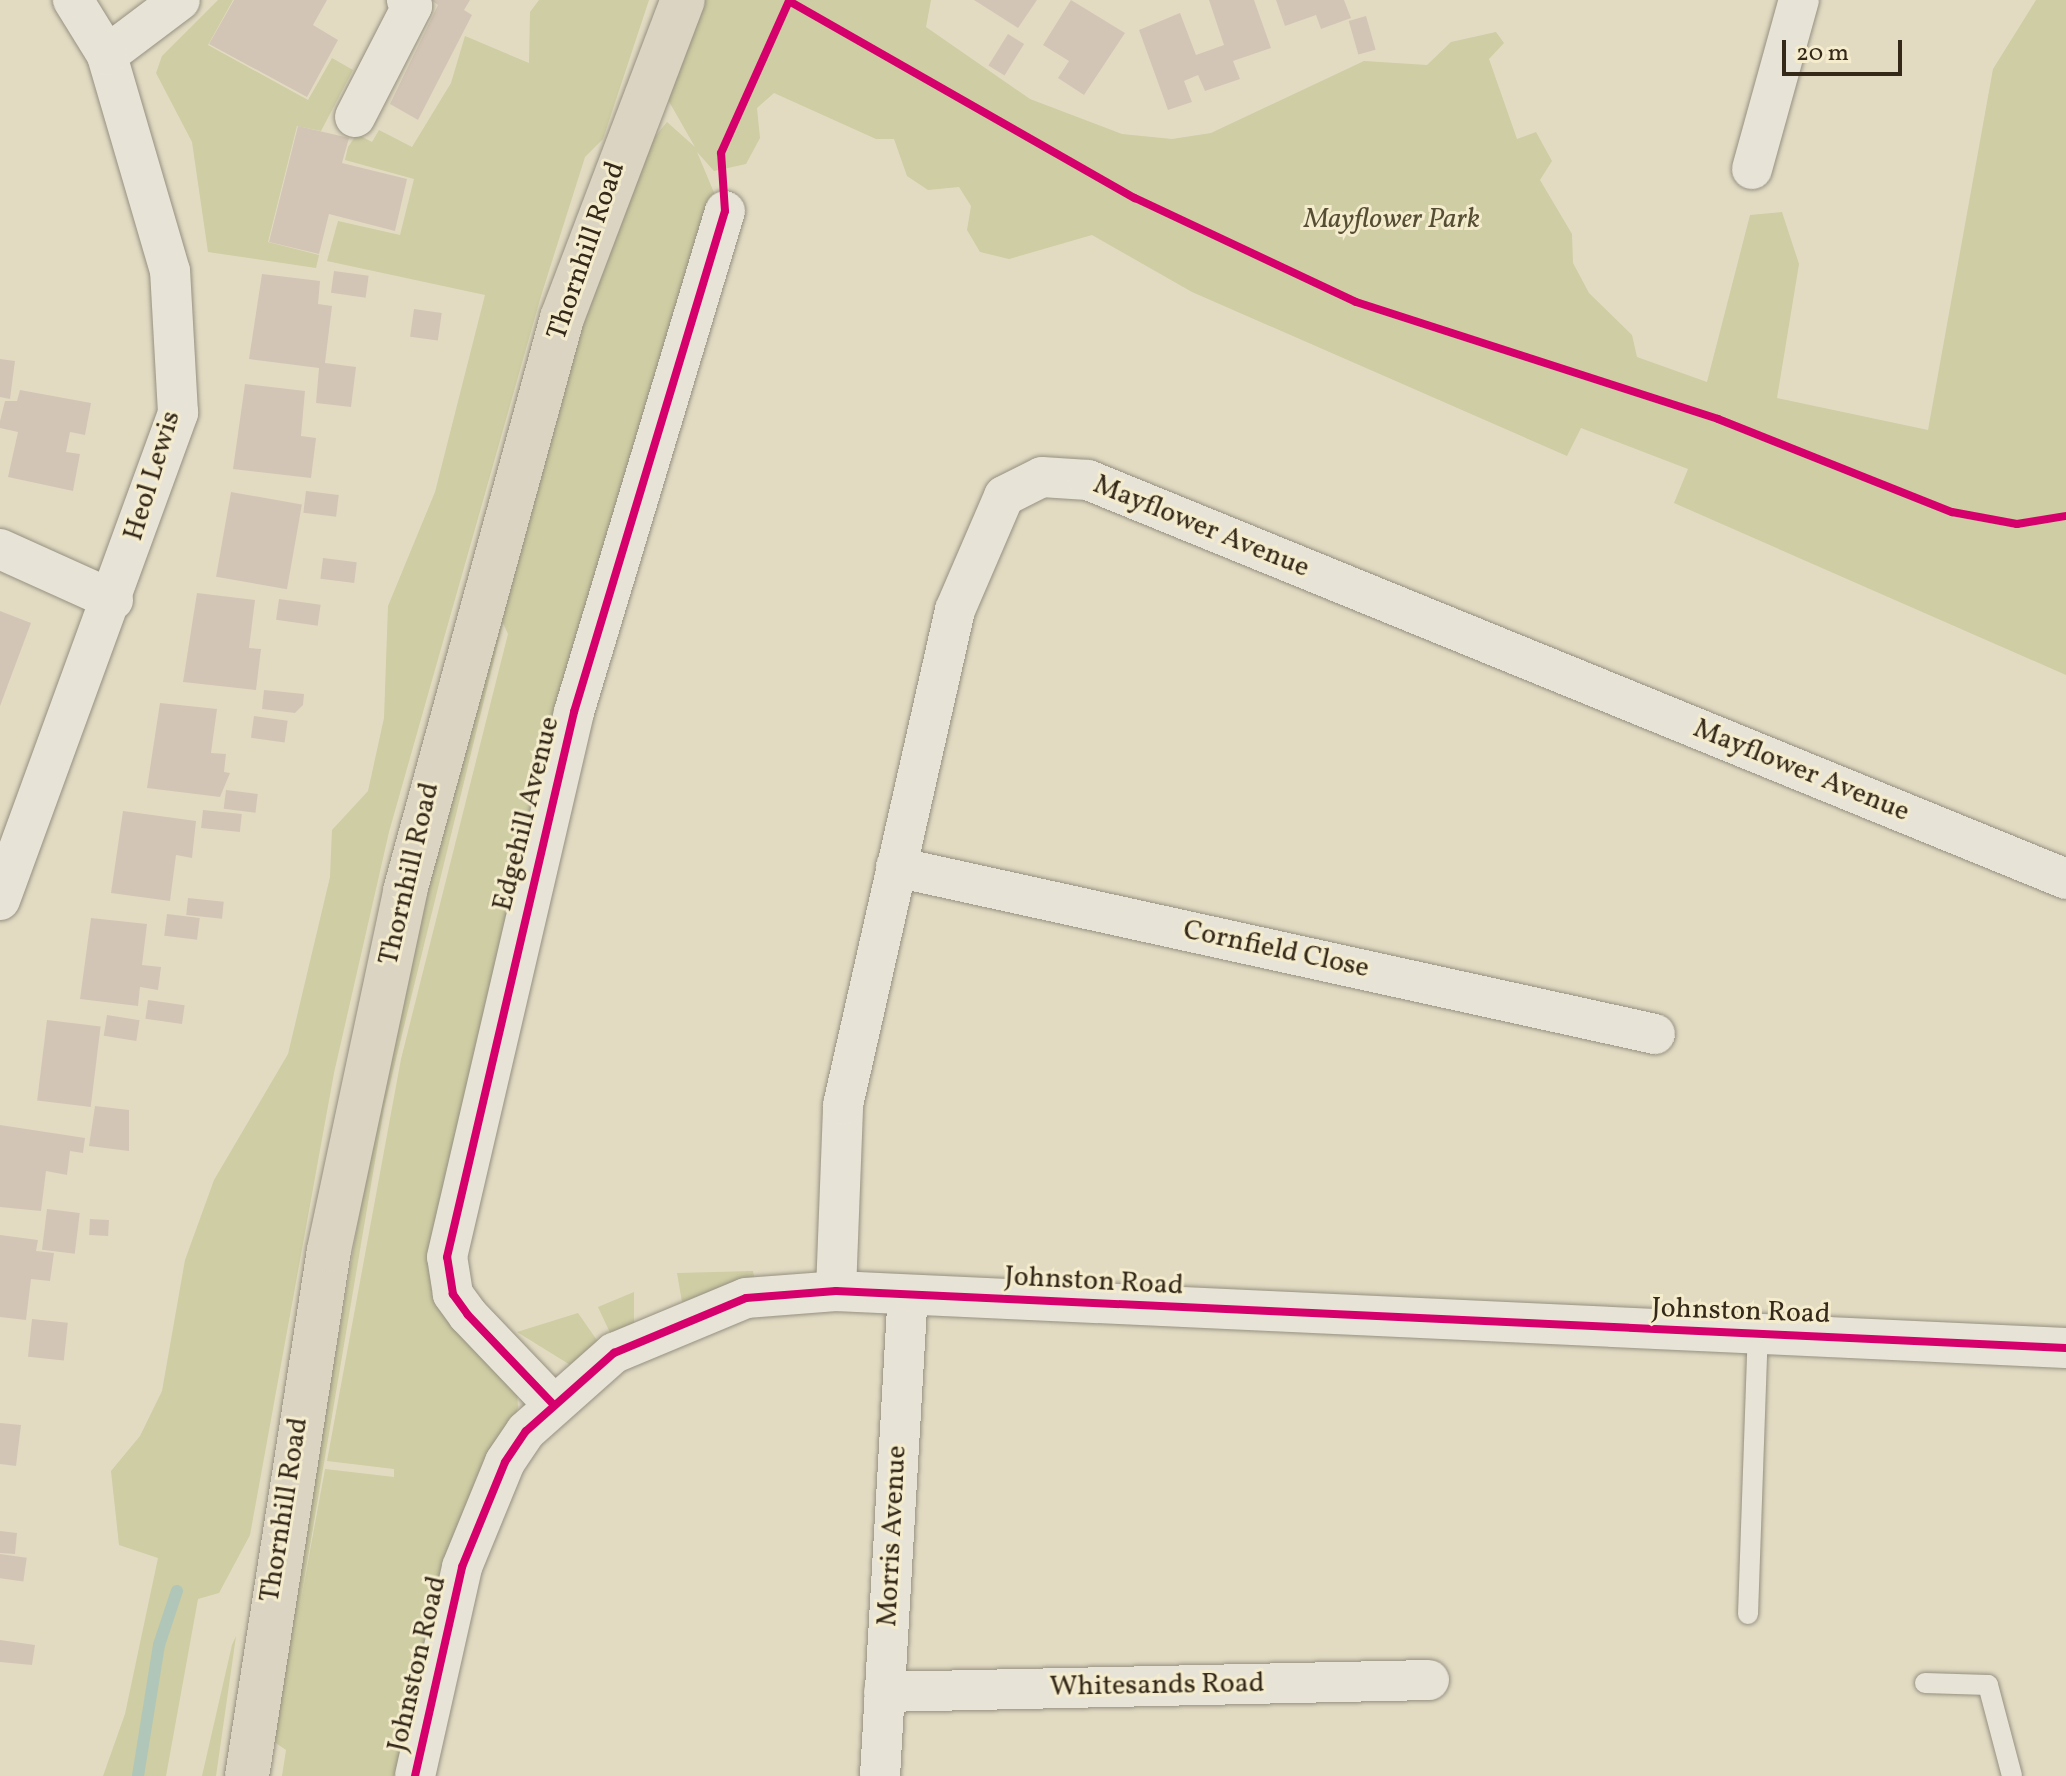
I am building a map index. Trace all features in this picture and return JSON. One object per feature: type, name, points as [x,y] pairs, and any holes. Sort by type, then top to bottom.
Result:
[{"type":"main road","name":"Thornhill Road","points":[[247,1776],[329,1250],[430,791],[562,318],[683,0]]},
{"type":"street","name":"Heol Lewis","points":[[0,900],[113,600],[178,413],[170,271],[107,55],[73,0]]},
{"type":"street","points":[[107,55],[180,0]]},
{"type":"street","points":[[355,117],[412,6],[407,0]]},
{"type":"street","points":[[1752,169],[1799,0]]},
{"type":"street","name":"Edgehill Avenue","points":[[552,1403],[468,1315],[453,1294],[447,1257],[574,712],[725,211]]},
{"type":"street","name":"Mayflower Avenue","points":[[836,1291],[840,1128],[896,867],[966,575],[1004,496],[1042,477],[1088,480],[2066,879]]},
{"type":"street","points":[[0,549],[113,600]]},
{"type":"street","name":"Cornfield Close","points":[[896,867],[1655,1034]]},
{"type":"street","name":"Johnston Road","points":[[415,1776],[462,1567],[505,1462],[552,1403],[654,1331],[746,1298],[836,1291],[908,1297],[2066,1348]]},
{"type":"street","name":"Morris Avenue","points":[[880,1776],[908,1297]]},
{"type":"street","name":"Whitesands Road","points":[[884,1692],[1429,1680]]},
{"type":"lane","points":[[1748,1614],[1758,1334]]},
{"type":"lane","points":[[1925,1683],[1988,1685],[2012,1776]]},
{"type":"green space","points":[[218,0],[233,0],[208,45],[308,100],[332,58],[353,70],[321,131],[297,126],[268,242],[319,255],[316,268],[208,252],[192,142],[156,73],[162,56]]},
{"type":"green space","points":[[539,0],[649,0],[603,139],[585,157],[541,296],[389,832],[334,1073],[250,1535],[219,1593],[198,1599],[166,1776],[103,1776],[125,1714],[158,1558],[119,1545],[111,1471],[140,1436],[162,1391],[185,1260],[214,1180],[288,1054],[330,877],[332,830],[368,791],[384,718],[388,606],[435,492],[485,295],[327,261],[338,221],[400,235],[414,179],[345,160],[348,147],[357,134],[372,142],[379,130],[412,147],[451,83],[465,36],[529,63],[530,12]]},
{"type":"green space","name":"Mayflower Park","points":[[705,0],[931,0],[926,27],[1030,99],[1122,134],[1172,139],[1211,133],[1364,61],[1427,65],[1451,42],[1496,32],[1504,43],[1489,59],[1517,139],[1536,132],[1552,161],[1540,180],[1572,234],[1573,263],[1589,293],[1632,335],[1637,357],[1707,382],[1750,215],[1782,212],[1799,264],[1777,398],[1928,430],[1993,69],[2036,0],[2066,0],[2066,675],[1674,503],[1688,469],[1581,428],[1567,456],[1192,292],[1092,235],[1009,259],[980,252],[967,230],[971,206],[959,187],[928,190],[907,176],[894,139],[876,139],[774,93],[757,108],[760,138],[746,164],[714,171],[697,152],[715,195],[432,1261],[517,1395],[518,1407],[428,1776],[282,1776],[286,1750],[270,1739],[387,1052],[553,377],[666,106],[654,138],[667,122],[695,147],[663,91],[687,25]],"holes":[[[503,623],[508,634],[401,1059],[327,1461],[394,1469],[394,1477],[325,1469],[299,1611],[384,1108]]]},
{"type":"green space","points":[[753,1271],[755,1282],[682,1302],[677,1273]]},
{"type":"green space","points":[[634,1292],[634,1323],[612,1337],[598,1307]]},
{"type":"green space","points":[[578,1313],[601,1346],[572,1366],[517,1332]]},
{"type":"green space","points":[[236,1636],[216,1776],[202,1776],[232,1645]]},
{"type":"building","points":[[234,0],[327,0],[313,25],[338,40],[307,97],[209,44]]},
{"type":"building","points":[[431,0],[470,0],[464,10],[472,15],[418,120],[390,104],[438,5]]},
{"type":"building","points":[[974,0],[1037,0],[1018,28]]},
{"type":"building","points":[[1071,0],[1125,33],[1084,95],[1058,78],[1069,61],[1043,45]]},
{"type":"building","points":[[1209,0],[1254,0],[1271,48],[1233,61],[1240,79],[1205,91],[1198,75],[1184,81],[1192,102],[1168,110],[1139,30],[1180,13],[1196,55],[1224,45]]},
{"type":"building","points":[[1276,0],[1344,0],[1351,18],[1321,29],[1316,15],[1285,26]]},
{"type":"building","points":[[1366,16],[1376,50],[1358,55],[1349,21]]},
{"type":"building","points":[[1008,34],[1024,44],[1005,75],[988,65]]},
{"type":"building","points":[[298,126],[349,138],[342,163],[407,179],[395,231],[329,214],[319,254],[269,242]]},
{"type":"building","points":[[334,271],[369,276],[366,298],[331,293]]},
{"type":"building","points":[[262,274],[320,281],[318,304],[332,306],[325,363],[356,367],[351,407],[316,403],[319,368],[249,359]]},
{"type":"building","points":[[414,309],[442,313],[438,341],[410,337]]},
{"type":"building","points":[[0,359],[15,361],[10,399],[0,397]]},
{"type":"building","points":[[245,384],[305,391],[301,436],[316,438],[311,478],[233,469]]},
{"type":"building","points":[[20,390],[91,403],[85,435],[70,432],[66,452],[80,454],[73,491],[8,477],[18,432],[0,428],[0,421],[5,401],[17,401]]},
{"type":"building","points":[[306,491],[339,495],[336,517],[303,513]]},
{"type":"building","points":[[231,492],[302,505],[287,589],[216,577]]},
{"type":"building","points":[[323,558],[357,562],[354,583],[320,579]]},
{"type":"building","points":[[197,593],[255,600],[249,648],[261,649],[256,690],[183,682]]},
{"type":"building","points":[[279,599],[321,605],[318,626],[276,620]]},
{"type":"building","points":[[0,611],[31,623],[0,706]]},
{"type":"building","points":[[264,690],[304,694],[303,705],[295,713],[262,709]]},
{"type":"building","points":[[160,703],[217,709],[211,753],[226,754],[224,772],[230,773],[220,797],[147,788]]},
{"type":"building","points":[[254,716],[288,721],[285,743],[251,738]]},
{"type":"building","points":[[226,790],[258,794],[255,813],[224,809]]},
{"type":"building","points":[[203,810],[242,814],[240,832],[201,828]]},
{"type":"building","points":[[123,811],[196,821],[192,858],[176,855],[170,901],[111,893]]},
{"type":"building","points":[[188,898],[224,902],[222,919],[186,915]]},
{"type":"building","points":[[167,914],[200,918],[197,940],[164,936]]},
{"type":"building","points":[[91,918],[147,924],[142,965],[161,967],[158,990],[140,987],[138,1006],[80,999]]},
{"type":"building","points":[[148,1000],[185,1005],[182,1024],[145,1019]]},
{"type":"building","points":[[107,1015],[140,1020],[136,1041],[104,1036]]},
{"type":"building","points":[[47,1020],[101,1027],[91,1107],[37,1100]]},
{"type":"building","points":[[95,1106],[129,1110],[129,1151],[89,1146]]},
{"type":"building","points":[[0,1125],[85,1138],[83,1153],[70,1151],[67,1175],[46,1171],[41,1211],[0,1207]]},
{"type":"building","points":[[47,1209],[80,1213],[75,1254],[42,1250]]},
{"type":"building","points":[[90,1219],[109,1220],[108,1236],[89,1235]]},
{"type":"building","points":[[0,1235],[38,1240],[36,1251],[54,1253],[50,1281],[31,1279],[26,1320],[0,1317]]},
{"type":"building","points":[[32,1319],[68,1323],[64,1361],[28,1357]]},
{"type":"building","points":[[0,1423],[21,1425],[16,1466],[0,1464]]},
{"type":"building","points":[[0,1531],[17,1533],[15,1554],[0,1553]]},
{"type":"building","points":[[0,1554],[27,1558],[23,1582],[0,1578]]},
{"type":"building","points":[[0,1640],[35,1645],[32,1665],[0,1662]]},
{"type":"waterway","points":[[138,1776],[159,1645],[177,1591]]},
{"type":"cycle path","points":[[552,1403],[468,1315],[453,1294],[447,1257],[574,712],[725,211],[721,153],[789,1],[1135,198],[1356,302],[1718,419],[1952,512],[2017,524],[2066,516]]},
{"type":"cycle path","points":[[415,1776],[462,1567],[505,1462],[526,1431],[614,1353],[746,1298],[836,1291],[2066,1348]]}]
